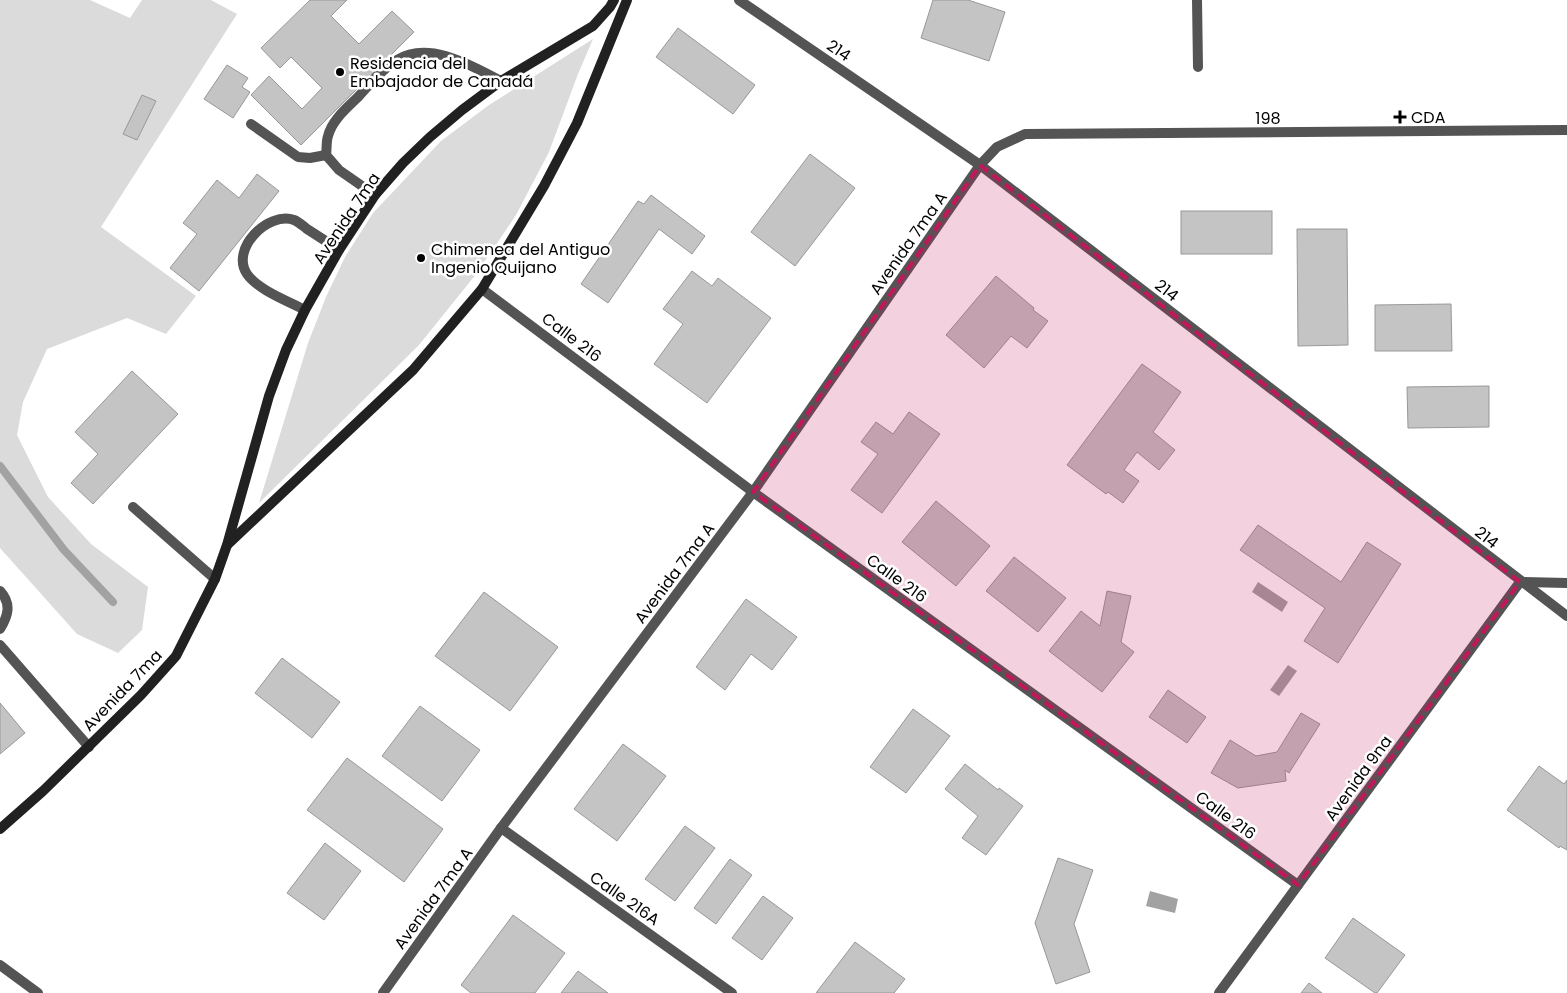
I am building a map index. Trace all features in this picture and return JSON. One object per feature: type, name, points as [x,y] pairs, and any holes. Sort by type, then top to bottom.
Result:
[{"type":"main road","name":"Avenida 7ma","points":[[0,829],[89,747],[141,695],[176,656],[215,579],[228,545],[269,396],[286,350],[305,310],[339,250],[375,195],[430,136],[501,81],[592,26],[610,8],[614,0]]},
{"type":"main road","name":"Avenida 7ma","points":[[228,545],[413,370],[482,289],[544,186],[577,123],[627,0]]},
{"type":"street","name":"214","points":[[739,0],[980,164],[1520,582],[1567,616]]},
{"type":"street","points":[[1197,0],[1198,67]]},
{"type":"street","points":[[375,195],[339,170],[326,155],[328,136],[337,118],[377,76],[397,60],[414,53],[439,54],[464,62],[501,81]]},
{"type":"street","points":[[251,124],[298,157],[310,158],[326,155]]},
{"type":"street","name":"198","points":[[980,164],[997,147],[1025,134],[1567,130]]},
{"type":"street","name":"Avenida 7ma A","points":[[383,993],[501,828],[754,492],[980,164]]},
{"type":"street","points":[[305,310],[260,286],[247,274],[242,260],[244,250],[260,228],[277,220],[294,220],[339,250]]},
{"type":"street","name":"Calle 216","points":[[482,289],[754,492],[1298,886]]},
{"type":"street","points":[[133,507],[215,579]]},
{"type":"street","points":[[1520,582],[1567,583]]},
{"type":"street","name":"Avenida 9na","points":[[1219,993],[1520,582]]},
{"type":"street","points":[[0,591],[6,597],[8,616],[0,629]]},
{"type":"street","points":[[0,645],[89,747]]},
{"type":"street","name":"Calle 216A","points":[[501,828],[732,993]]},
{"type":"street","points":[[0,965],[38,993]]},
{"type":"highlighted area","points":[[980,165],[1520,582],[1298,885],[753,492]]},
{"type":"shaded area","points":[[0,0],[90,0],[130,18],[142,0],[211,0],[237,14],[101,227],[196,296],[166,334],[127,318],[47,349],[23,402],[17,435],[48,497],[91,544],[148,587],[142,630],[118,653],[77,634],[0,548]]},
{"type":"shaded area","points":[[593,39],[549,152],[516,215],[477,273],[419,345],[259,503],[308,343],[326,297],[345,257],[373,213],[441,141],[489,105]]},
{"type":"shaded area","points":[[1258,582],[1288,602],[1282,612],[1252,592]]},
{"type":"shaded area","points":[[1288,665],[1297,671],[1279,696],[1270,690]]},
{"type":"shaded area","points":[[1150,891],[1178,899],[1175,913],[1146,906]]},
{"type":"building","name":"Residencia del Embajador de Canadá","points":[[310,0],[347,0],[331,16],[359,44],[392,11],[414,32],[301,145],[251,95],[269,76],[302,109],[322,88],[291,57],[280,68],[261,48]]},
{"type":"building","points":[[933,0],[968,0],[1005,12],[989,61],[921,38]]},
{"type":"building","points":[[678,28],[755,85],[733,114],[656,57]]},
{"type":"building","points":[[227,65],[248,78],[242,87],[250,92],[233,118],[204,99]]},
{"type":"building","points":[[142,95],[156,101],[137,140],[123,134]]},
{"type":"building","points":[[810,154],[855,188],[795,266],[751,232]]},
{"type":"building","points":[[257,174],[279,191],[199,291],[170,268],[197,234],[183,223],[217,180],[239,198]]},
{"type":"building","points":[[651,195],[705,236],[692,254],[659,229],[608,303],[581,284],[638,201],[644,204]]},
{"type":"building","points":[[1181,211],[1272,211],[1272,254],[1181,254]]},
{"type":"building","points":[[1297,229],[1347,229],[1348,345],[1298,346]]},
{"type":"building","points":[[692,271],[712,286],[718,278],[771,318],[707,403],[654,364],[683,324],[663,309]]},
{"type":"building","points":[[996,276],[1048,321],[1027,348],[1011,336],[984,368],[946,335]]},
{"type":"building","points":[[1451,304],[1452,351],[1375,351],[1375,305]]},
{"type":"building","points":[[1142,364],[1181,392],[1153,432],[1175,450],[1159,470],[1137,452],[1124,470],[1139,481],[1123,503],[1108,492],[1106,494],[1067,465]]},
{"type":"building","points":[[132,371],[178,414],[93,504],[71,483],[98,454],[75,432]]},
{"type":"building","points":[[1489,386],[1489,427],[1408,428],[1407,387]]},
{"type":"building","points":[[909,412],[940,434],[882,513],[851,490],[878,454],[861,442],[876,422],[893,434]]},
{"type":"building","points":[[936,501],[990,546],[956,586],[902,542]]},
{"type":"building","points":[[1258,525],[1341,582],[1367,542],[1401,564],[1338,663],[1304,641],[1325,608],[1240,550]]},
{"type":"building","points":[[1014,557],[1066,598],[1038,632],[986,591]]},
{"type":"building","points":[[1107,591],[1131,596],[1121,642],[1134,652],[1102,692],[1049,651],[1081,611],[1100,626]]},
{"type":"building","points":[[484,592],[558,647],[510,711],[435,656]]},
{"type":"building","points":[[746,599],[797,637],[772,670],[751,654],[725,690],[696,667]]},
{"type":"building","points":[[282,658],[340,702],[312,738],[255,693]]},
{"type":"building","points":[[1168,690],[1206,717],[1187,743],[1149,717]]},
{"type":"building","points":[[0,703],[25,733],[0,754]]},
{"type":"building","points":[[420,706],[480,750],[442,801],[382,756]]},
{"type":"building","points":[[913,709],[950,736],[906,793],[870,767]]},
{"type":"building","points":[[1301,713],[1320,724],[1289,773],[1285,770],[1286,781],[1238,788],[1211,773],[1230,740],[1256,756],[1277,752]]},
{"type":"building","points":[[623,744],[666,776],[617,841],[574,809]]},
{"type":"building","points":[[347,758],[443,829],[404,882],[307,810]]},
{"type":"building","points":[[965,764],[998,790],[999,788],[1023,806],[986,855],[962,838],[978,816],[945,789]]},
{"type":"building","points":[[1539,766],[1564,784],[1567,780],[1567,850],[1560,846],[1559,848],[1507,810]]},
{"type":"building","points":[[685,826],[715,848],[675,901],[645,879]]},
{"type":"building","points":[[325,843],[361,871],[324,920],[287,893]]},
{"type":"building","points":[[1058,858],[1093,870],[1074,924],[1090,972],[1056,984],[1035,923]]},
{"type":"building","points":[[730,859],[752,875],[716,924],[694,908]]},
{"type":"building","points":[[763,896],[793,918],[762,960],[732,938]]},
{"type":"building","points":[[513,915],[565,953],[535,993],[471,993],[461,985]]},
{"type":"building","points":[[1353,918],[1405,955],[1377,993],[1325,958]]},
{"type":"building","points":[[855,942],[905,979],[894,993],[816,993]]},
{"type":"building","points":[[578,971],[608,993],[561,993]]},
{"type":"building","points":[[1309,983],[1322,993],[1301,993]]},
{"type":"waterway","points":[[0,466],[64,550],[113,602]]},
{"type":"place","name":"Residencia del Embajador de Canadá","points":[[340,72]]},
{"type":"place","name":"CDA","points":[[1400,117]]},
{"type":"place","name":"Chimenea del Antiguo Ingenio Quijano","points":[[421,258]]}]
